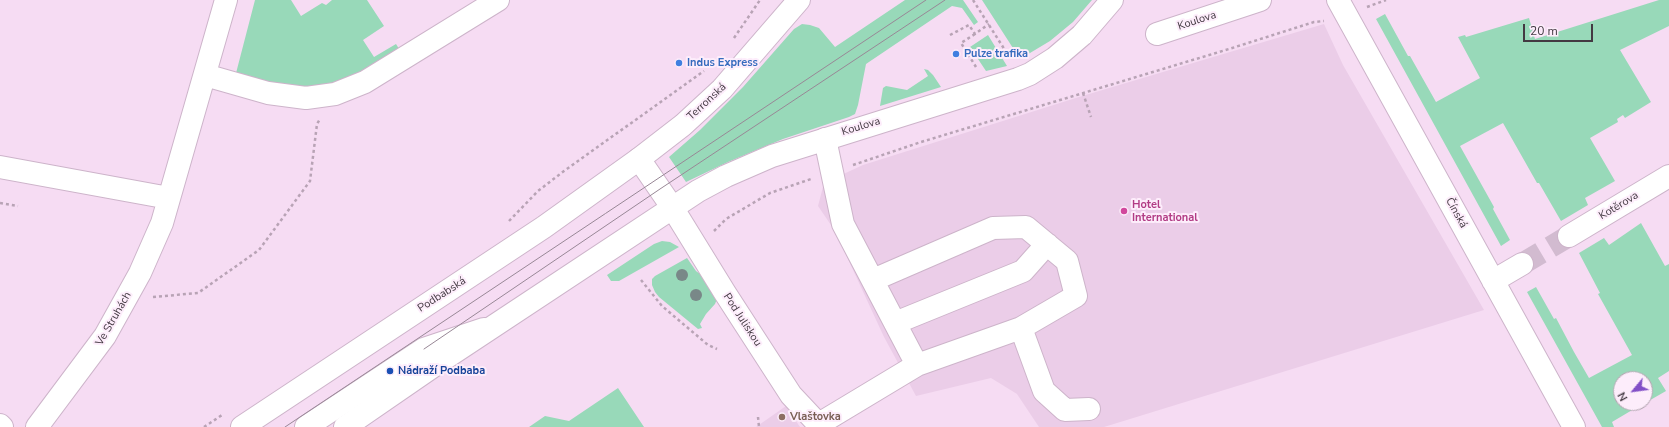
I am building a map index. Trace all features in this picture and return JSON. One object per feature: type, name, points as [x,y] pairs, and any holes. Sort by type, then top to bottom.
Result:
[{"type":"street","name":"Ve Struhách","points":[[37,427],[105,336],[140,273],[162,223],[226,0]]},
{"type":"street","points":[[205,75],[268,93],[306,98],[334,94],[365,82],[498,0]]},
{"type":"street","name":"Terronská","points":[[639,159],[683,125],[722,89],[799,0]]},
{"type":"street","name":"Koulova","points":[[672,207],[698,191],[748,166],[825,139],[1018,79],[1055,58],[1082,35],[1112,0]]},
{"type":"street","name":"Koulova","points":[[1157,34],[1260,0]]},
{"type":"street","name":"Čínská","points":[[1338,0],[1574,427]]},
{"type":"street","points":[[825,139],[843,224],[917,365]]},
{"type":"street","name":"Pod Juliskou","points":[[639,159],[672,207],[724,293],[791,395],[820,425]]},
{"type":"street","name":"Podbabská","points":[[242,427],[538,232],[639,159]]},
{"type":"street","points":[[0,167],[169,198]]},
{"type":"street","name":"Kotěrova","points":[[1569,236],[1669,176]]},
{"type":"street","points":[[345,427],[672,207]]},
{"type":"street","points":[[820,425],[917,365],[1021,328],[1076,296],[1067,261],[1026,227],[992,228],[873,280]]},
{"type":"street","points":[[894,323],[1023,271],[1047,244]]},
{"type":"street","points":[[1493,281],[1522,264]]},
{"type":"street","points":[[306,427],[424,349],[494,326]]},
{"type":"street","points":[[1021,328],[1044,391],[1065,410],[1089,409]]},
{"type":"path","points":[[733,38],[760,0]]},
{"type":"path","points":[[973,0],[1012,62]]},
{"type":"path","points":[[1365,8],[1386,0]]},
{"type":"path","points":[[711,236],[717,226],[726,219],[770,193],[921,142],[1314,22],[1329,20]]},
{"type":"path","points":[[976,67],[961,43],[989,24]]},
{"type":"path","points":[[950,35],[969,25],[975,34]]},
{"type":"path","points":[[507,223],[538,191],[564,171],[710,68]]},
{"type":"path","points":[[1083,93],[1091,116]]},
{"type":"path","points":[[125,299],[198,293],[259,250],[310,181],[317,124],[334,94]]},
{"type":"path","points":[[0,203],[18,206]]},
{"type":"path","points":[[641,280],[662,306],[708,345],[717,349]]},
{"type":"path","points":[[204,427],[223,414]]},
{"type":"path","points":[[758,417],[759,427]]},
{"type":"shaded area","points":[[1324,24],[1343,65],[1484,310],[1104,427],[1039,427],[1017,394],[991,378],[916,396],[884,337],[835,231],[818,206],[824,183],[863,165],[1079,97]]},
{"type":"shaded area","name":"Vlaštovka","points":[[786,406],[800,427],[756,427]]},
{"type":"green space","points":[[255,0],[291,0],[301,16],[322,3],[326,5],[332,0],[367,0],[384,26],[363,40],[374,57],[396,44],[401,52],[367,74],[317,90],[235,77]]},
{"type":"green space","points":[[905,0],[963,0],[978,22],[974,25],[962,8],[952,6],[866,64],[855,114],[783,139],[728,162],[686,182],[669,157],[700,130],[743,87],[794,29],[802,24],[819,28],[835,47]]},
{"type":"green space","points":[[982,0],[1092,0],[1073,22],[1050,41],[1020,59]]},
{"type":"green space","points":[[1659,0],[1669,0],[1669,26],[1620,50],[1651,102],[1625,118],[1623,115],[1617,119],[1618,122],[1590,138],[1615,181],[1585,198],[1588,205],[1561,221],[1539,183],[1537,183],[1503,123],[1460,146],[1494,207],[1493,209],[1510,240],[1501,246],[1376,19],[1385,14],[1436,102],[1480,78],[1458,37],[1465,35],[1466,37],[1529,18],[1535,39]]},
{"type":"green space","points":[[988,35],[1007,66],[986,71],[970,47]]},
{"type":"green space","points":[[924,69],[928,70],[933,75],[941,87],[880,106],[883,88],[886,86],[907,90],[928,76]]},
{"type":"green space","points":[[1641,223],[1665,266],[1669,264],[1669,371],[1658,378],[1666,391],[1653,398],[1653,371],[1613,371],[1613,411],[1631,411],[1612,422],[1614,427],[1602,427],[1527,292],[1536,287],[1554,319],[1556,318],[1589,378],[1632,355],[1598,294],[1600,293],[1579,253],[1604,238],[1609,245]]},
{"type":"green space","points":[[662,241],[670,242],[679,247],[619,281],[611,281],[607,275],[654,244]]},
{"type":"green space","points":[[687,258],[696,271],[704,277],[717,299],[700,324],[702,328],[698,329],[659,297],[652,285],[652,279],[655,276]]},
{"type":"green space","points":[[618,388],[644,427],[529,427],[545,416],[569,421]]},
{"type":"tunnel","points":[[1522,264],[1569,236]]},
{"type":"tram line","points":[[285,427],[926,0]]},
{"type":"tram line","points":[[424,349],[660,189],[945,0]]},
{"type":"place","name":"Pulze trafika","points":[[956,54]]},
{"type":"place","name":"Indus Express","points":[[679,63]]},
{"type":"place","name":"Hotel International","points":[[1124,211]]},
{"type":"place","name":"Nádraží Podbaba","points":[[390,371]]},
{"type":"place","name":"Vlaštovka","points":[[782,417]]}]
